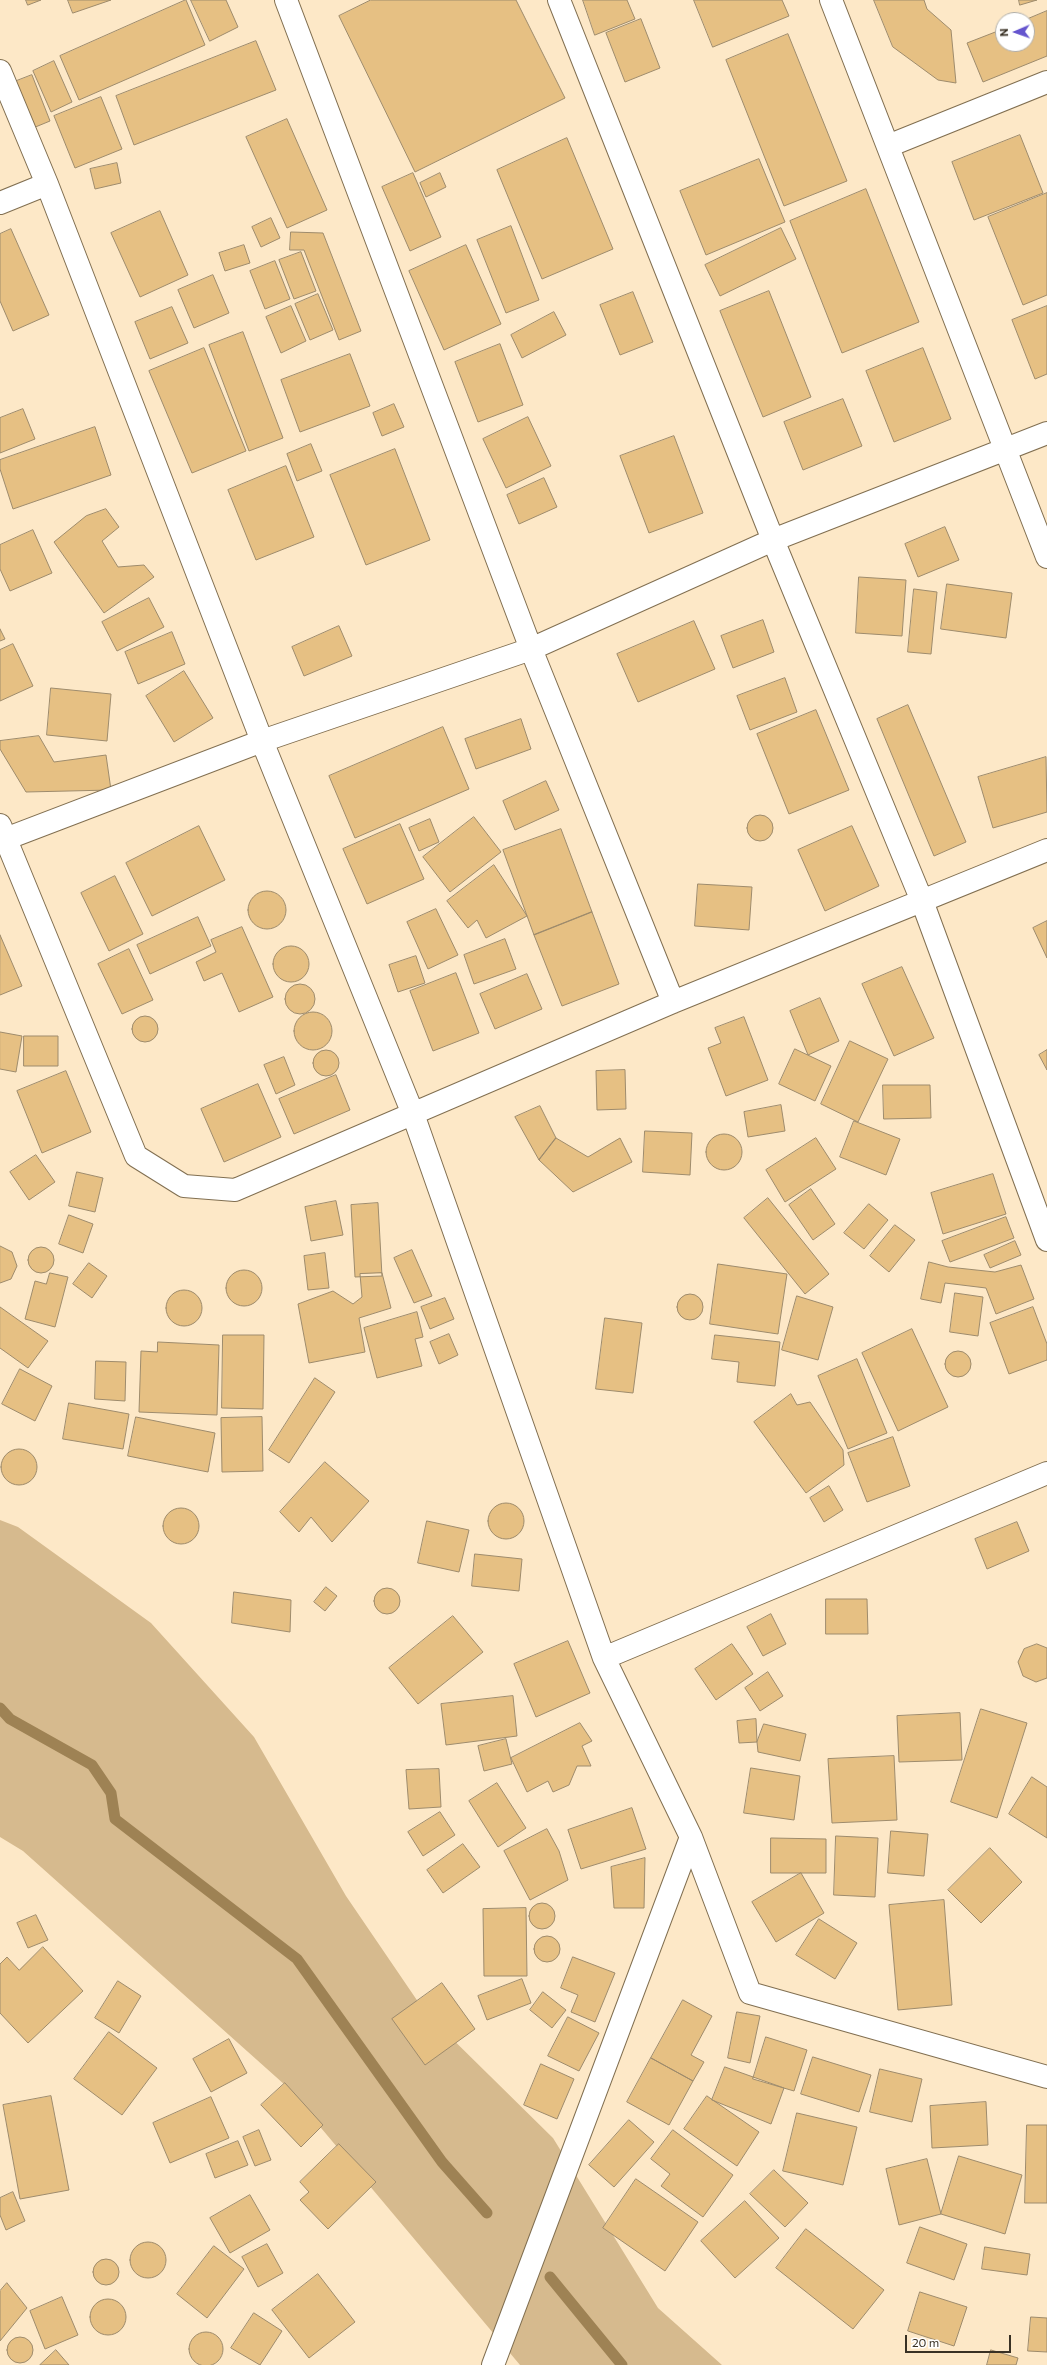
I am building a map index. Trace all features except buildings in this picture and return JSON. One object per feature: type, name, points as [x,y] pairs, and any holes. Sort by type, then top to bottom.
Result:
[{"type":"street","points":[[286,0],[531,649],[673,1002]]},
{"type":"street","points":[[559,0],[773,540],[922,901],[1047,1240]]},
{"type":"street","points":[[831,0],[1047,557]]},
{"type":"street","points":[[0,71],[47,184],[262,740],[412,1114],[604,1658],[691,1836],[750,1994],[1047,2077]]},
{"type":"street","points":[[888,146],[1047,82]]},
{"type":"street","points":[[0,203],[47,184]]},
{"type":"street","points":[[1047,433],[773,540],[531,649],[262,740],[2,835],[136,1156],[184,1186],[235,1190],[673,1002],[1047,850]]},
{"type":"street","points":[[604,1658],[1047,1474]]},
{"type":"street","points":[[493,2365],[691,1836]]},
{"type":"shaded area","points":[[0,1520],[18,1527],[151,1623],[254,1737],[346,1896],[425,2012],[553,2138],[658,2308],[722,2365],[520,2365],[285,2085],[23,1851],[0,1837]]},
{"type":"waterway","points":[[0,1708],[10,1719],[92,1765],[111,1793],[115,1819],[297,1959],[442,2162],[487,2213]]},
{"type":"waterway","points":[[550,2277],[622,2365]]}]
